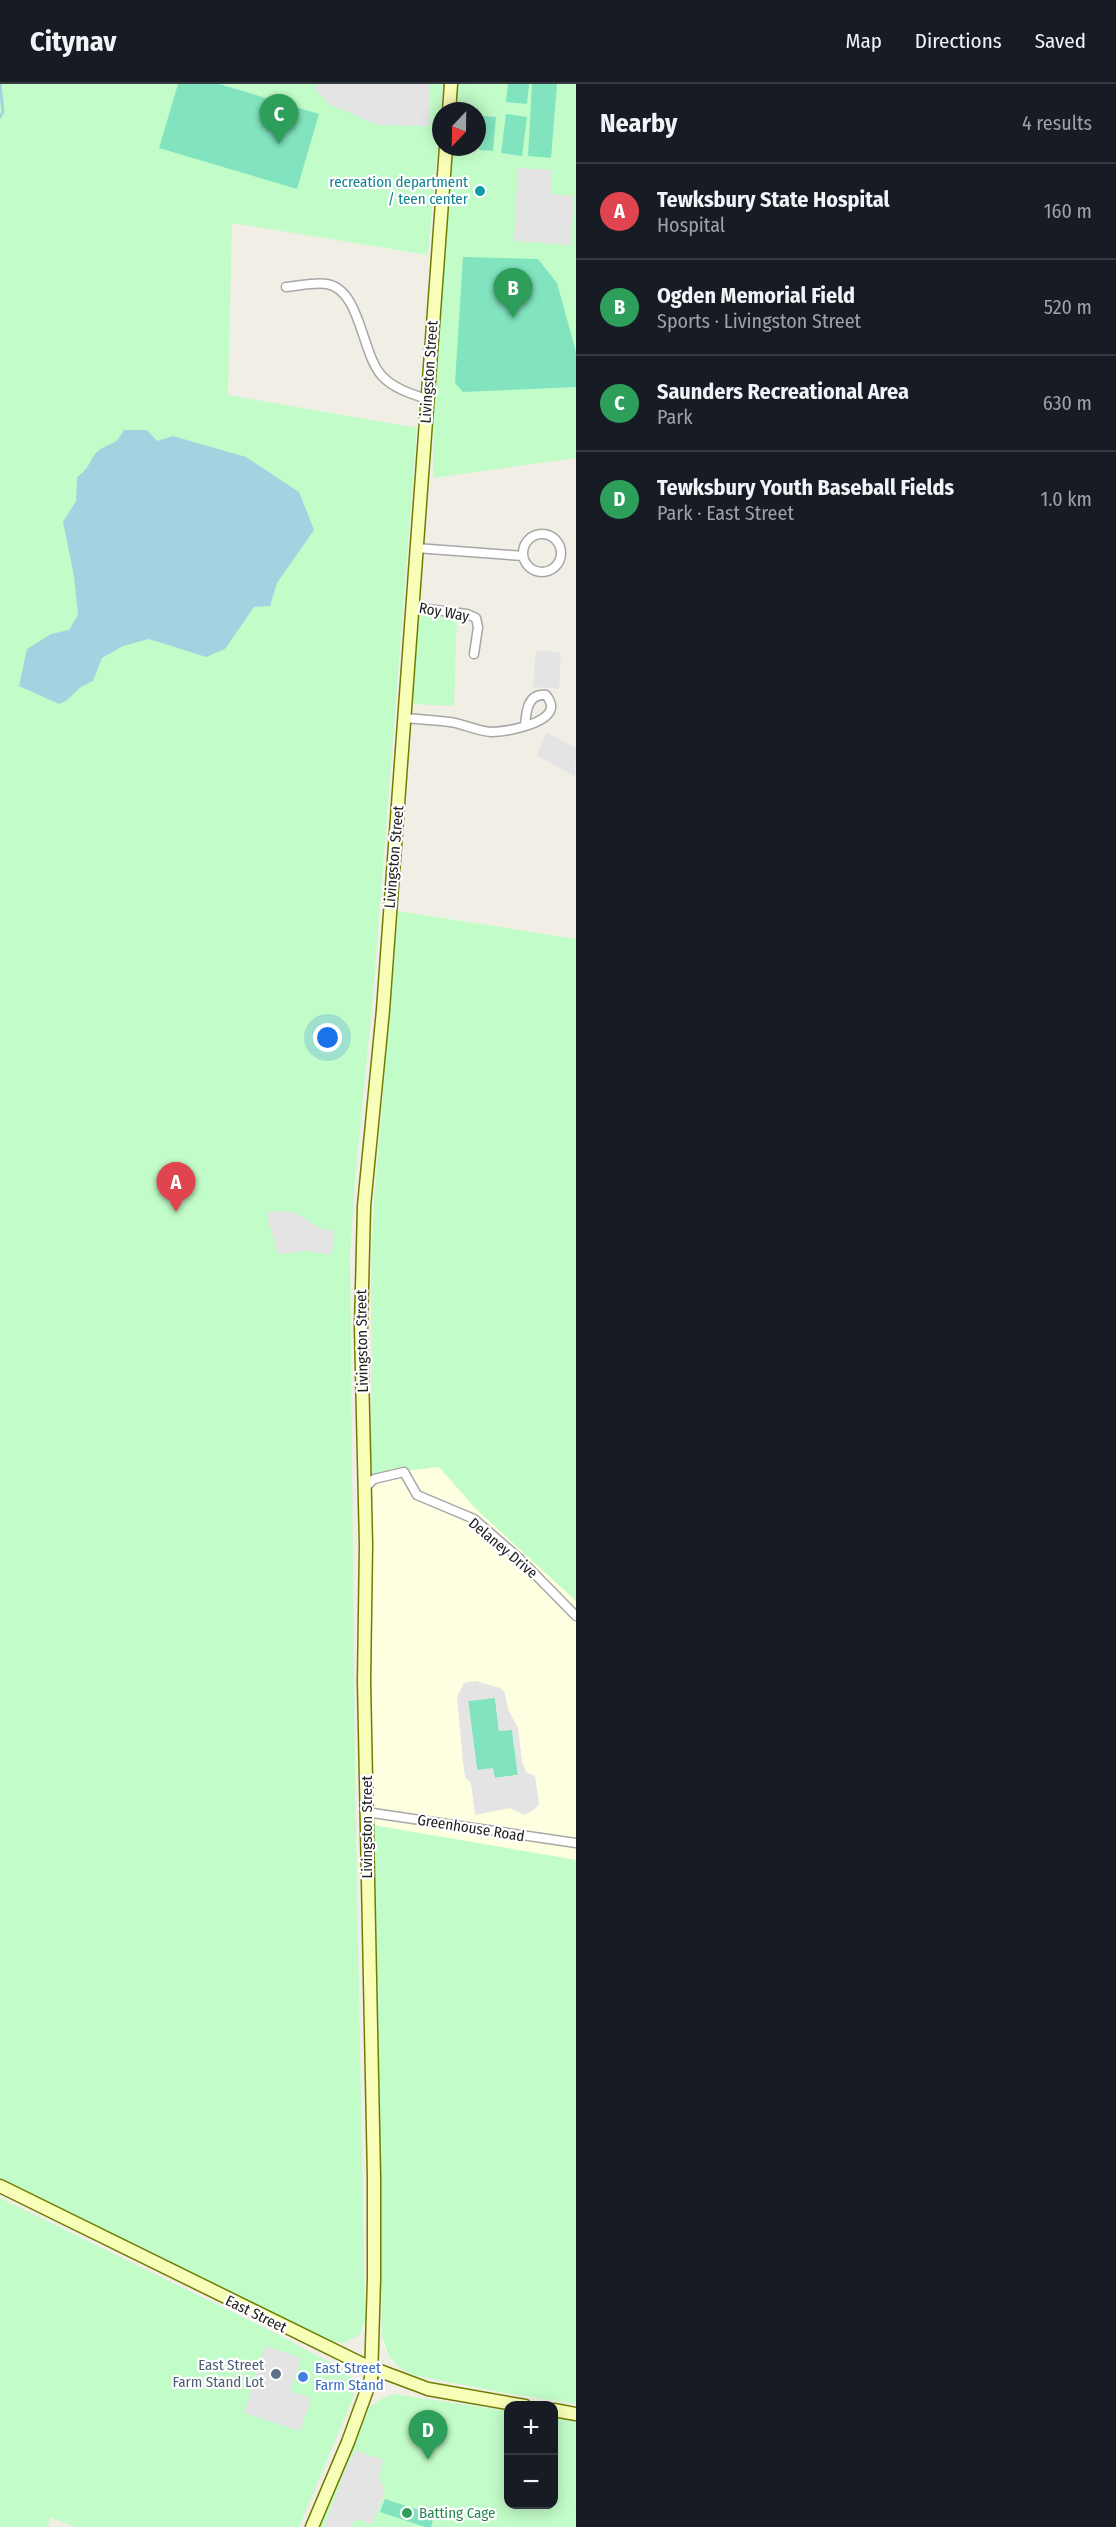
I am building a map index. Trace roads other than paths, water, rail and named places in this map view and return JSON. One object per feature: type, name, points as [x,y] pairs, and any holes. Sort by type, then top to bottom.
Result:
[{"type":"street","points":[[450,102],[451,84]]},
{"type":"street","name":"Livingston Street","points":[[312,2527],[366,2397],[370,2385],[371,2368],[374,2178],[366,1812],[365,1488],[361,1328],[363,1231],[383,1011],[445,156]]},
{"type":"street","points":[[286,287],[328,284],[341,291],[352,306],[366,349],[381,375],[398,387],[427,399]]},
{"type":"street","points":[[538,535],[550,536],[558,544],[560,550],[558,563],[548,571],[535,570],[530,567],[523,556],[528,540],[538,535]]},
{"type":"street","points":[[416,548],[523,556]]},
{"type":"street","name":"Roy Way","points":[[411,607],[467,614],[476,618],[478,627],[474,654]]},
{"type":"street","points":[[404,718],[451,722],[492,732],[525,726]]},
{"type":"street","name":"Delaney Drive","points":[[365,1488],[374,1479],[404,1472],[417,1495],[474,1519],[520,1559],[576,1616]]},
{"type":"street","name":"Greenhouse Road","points":[[366,1812],[576,1843]]},
{"type":"street","name":"East Street","points":[[0,2186],[286,2329],[371,2368],[428,2389],[504,2402]]},
{"type":"street","points":[[558,2411],[576,2414]]},
{"type":"water","points":[[124,430],[147,430],[157,441],[173,436],[246,457],[299,492],[314,530],[277,583],[270,606],[254,607],[225,649],[206,657],[149,639],[123,646],[102,658],[93,681],[59,704],[19,686],[27,649],[51,634],[69,630],[78,615],[74,576],[63,522],[76,501],[77,477],[85,470],[98,451],[115,442]]},
{"type":"waterway","points":[[0,84],[3,112],[0,117]]},
{"type":"place","name":"Saunders Recreational Area","points":[[279,144]]},
{"type":"place","name":"recreation department / teen center","points":[[480,191]]},
{"type":"place","name":"Ogden Memorial Field","points":[[513,318]]},
{"type":"place","name":"Tewksbury State Hospital","points":[[176,1212]]},
{"type":"place","name":"East Street Farm Stand Lot","points":[[276,2374]]},
{"type":"place","name":"East Street Farm Stand","points":[[303,2377]]},
{"type":"place","name":"Tewksbury Youth Baseball Fields","points":[[428,2460]]},
{"type":"place","name":"Batting Cage","points":[[407,2513]]}]
